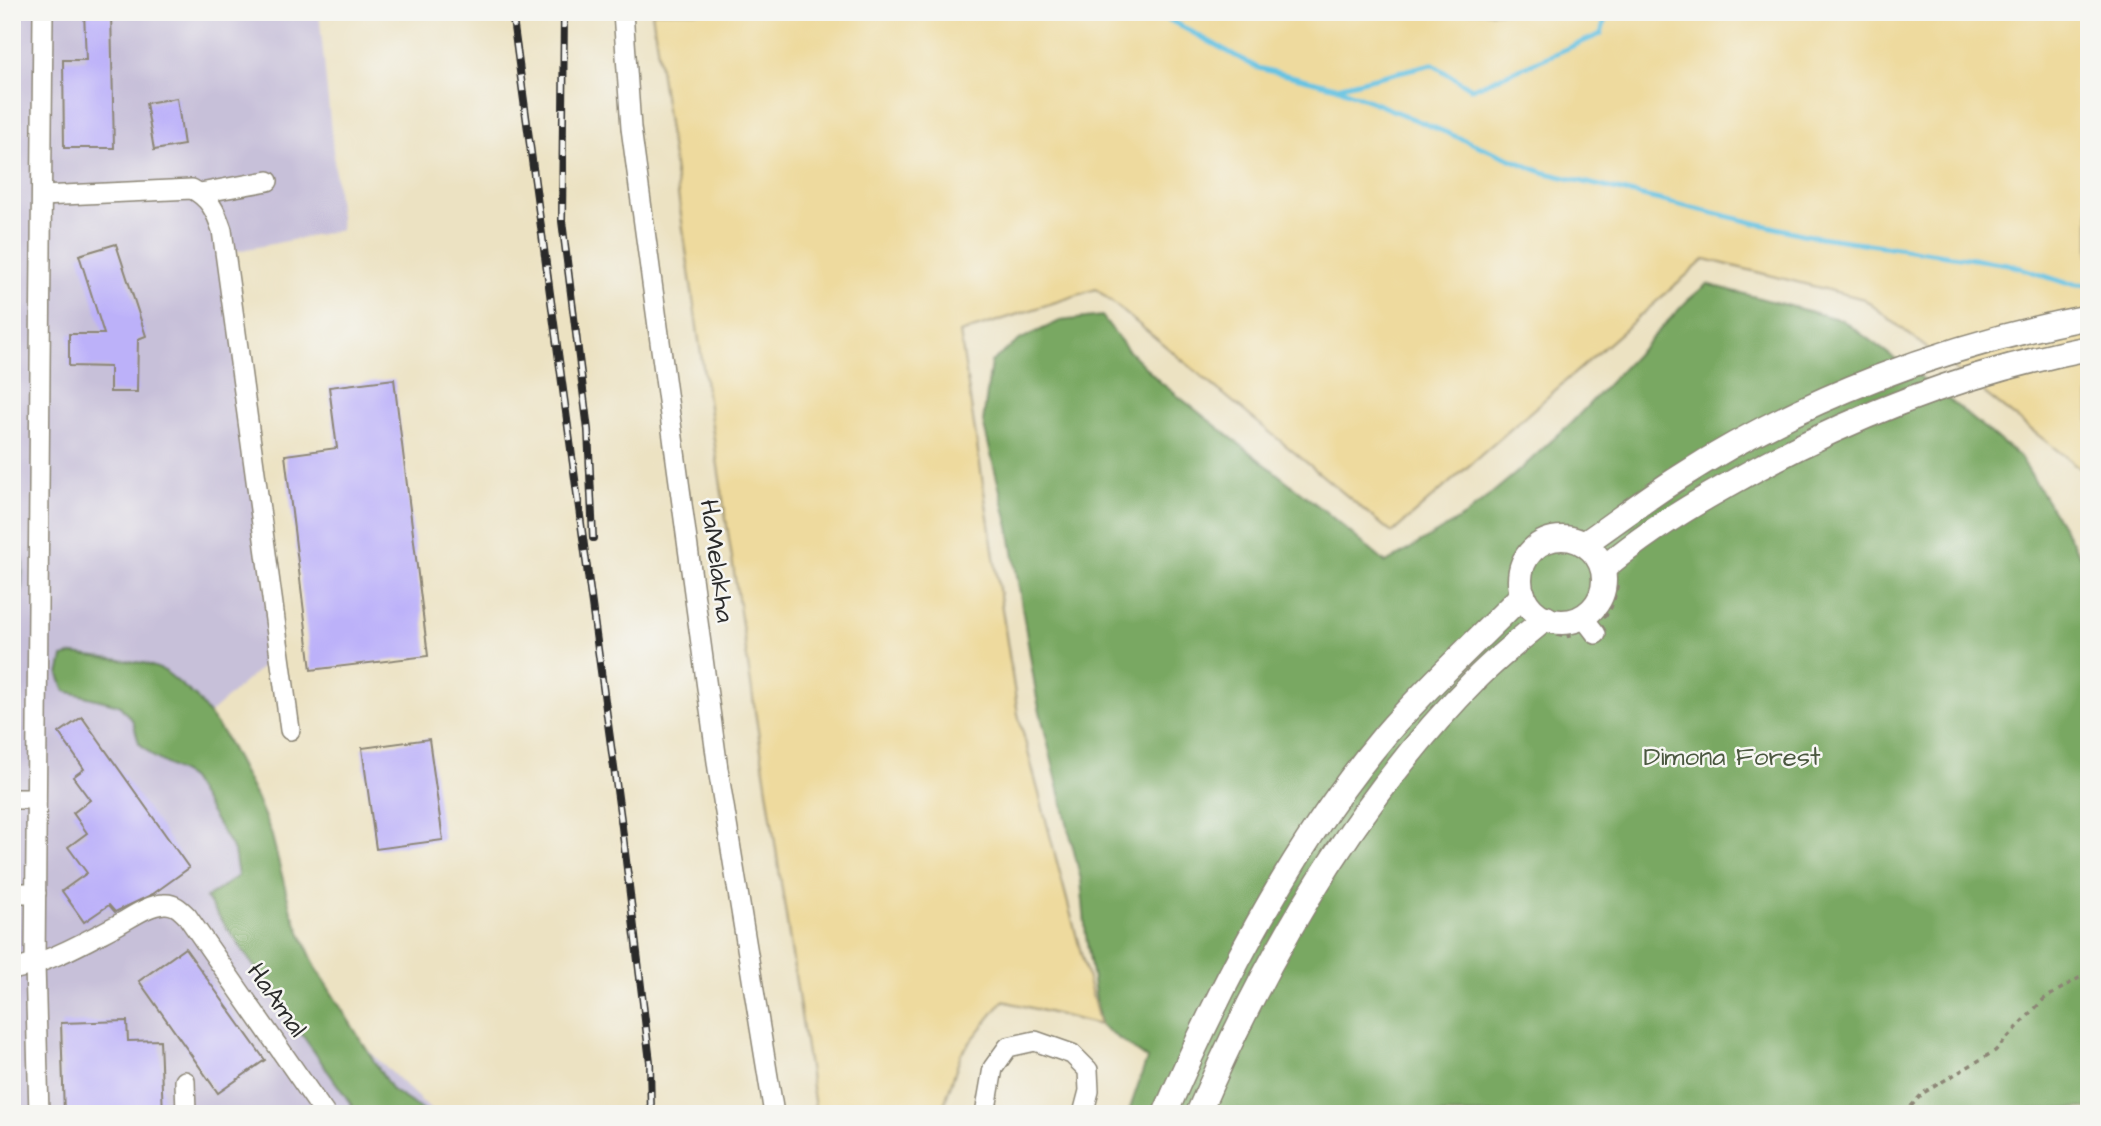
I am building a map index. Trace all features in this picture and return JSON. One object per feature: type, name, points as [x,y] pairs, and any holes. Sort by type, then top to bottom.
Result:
[{"type":"main road","points":[[1584,544],[1680,477],[1770,425],[1830,398],[1907,366],[1981,342],[2089,317]]},
{"type":"main road","points":[[1198,1114],[1247,1010],[1285,940],[1366,810],[1409,754],[1479,676],[1546,625],[1573,621],[1590,626],[1593,610],[1601,596],[1605,580],[1631,545],[1695,503],[1783,453],[1830,432],[1942,387],[1990,372],[2089,348]]},
{"type":"main road","points":[[1546,625],[1526,602],[1520,578],[1524,563],[1533,550],[1545,542],[1559,538],[1574,540],[1584,544],[1611,575]]},
{"type":"main road","points":[[1165,1114],[1220,996],[1259,924],[1298,856],[1341,792],[1393,726],[1523,594]]},
{"type":"street","points":[[39,1114],[34,964],[43,12]]},
{"type":"street","name":"HaMelakha","points":[[623,12],[631,128],[716,755],[774,1114]]},
{"type":"street","points":[[200,193],[268,181]]},
{"type":"street","points":[[42,196],[192,189],[210,201],[222,230],[290,730]]},
{"type":"street","points":[[12,799],[36,799]]},
{"type":"street","points":[[12,893],[36,892]]},
{"type":"street","name":"HaAmal","points":[[34,964],[66,952],[158,904],[174,905],[187,916],[325,1114]]},
{"type":"street","points":[[12,970],[34,964]]},
{"type":"street","points":[[985,1114],[993,1068],[1008,1047],[1035,1041],[1072,1054],[1088,1070],[1089,1091],[1083,1114]]},
{"type":"street","points":[[185,1080],[186,1114]]},
{"type":"path","points":[[1546,625],[1565,637],[1608,615],[1611,575]]},
{"type":"path","points":[[1904,1114],[1923,1093],[1994,1051],[2044,999],[2089,972]]},
{"type":"shaded area","points":[[12,12],[319,12],[341,230],[227,253],[273,657],[193,728],[309,993],[435,1114],[12,1114]]},
{"type":"green space","name":"Dimona Forest","points":[[1707,284],[1842,320],[1926,381],[2020,457],[2089,570],[2089,1108],[2015,1110],[2002,1114],[1128,1114],[1147,1059],[1100,1025],[1086,936],[1081,880],[1037,699],[1009,527],[983,422],[991,362],[1021,339],[1060,321],[1102,316],[1127,349],[1160,382],[1326,512],[1386,563],[1466,515],[1522,468],[1572,422],[1687,301]]},
{"type":"green space","points":[[12,546],[23,559],[17,670],[12,663]]},
{"type":"green space","points":[[73,654],[144,663],[165,671],[196,697],[224,735],[256,797],[271,832],[291,911],[316,968],[392,1090],[428,1114],[358,1114],[206,898],[238,876],[234,851],[189,777],[154,757],[139,743],[133,721],[119,705],[65,691],[59,675],[63,657]]},
{"type":"sand","points":[[652,12],[2089,12],[2089,475],[1864,299],[1705,259],[1392,533],[1096,289],[960,333],[1018,714],[1100,1025],[1003,1001],[961,1054],[941,1114],[816,1114]]},
{"type":"building","points":[[84,12],[111,12],[114,148],[64,148],[63,60],[86,60]]},
{"type":"building","points":[[177,98],[184,145],[154,150],[146,103]]},
{"type":"building","points":[[116,244],[146,336],[138,339],[137,392],[110,392],[110,367],[69,366],[69,334],[104,334],[79,255]]},
{"type":"building","points":[[394,379],[428,656],[311,670],[285,455],[337,448],[329,387]]},
{"type":"building","points":[[82,717],[189,868],[153,894],[115,912],[109,905],[84,922],[62,891],[87,873],[68,847],[87,833],[73,813],[90,800],[73,777],[84,769],[59,733]]},
{"type":"building","points":[[429,739],[443,840],[376,849],[362,748]]},
{"type":"building","points":[[185,948],[265,1060],[218,1093],[139,981]]},
{"type":"building","points":[[127,1021],[128,1041],[160,1040],[163,1114],[64,1114],[61,1023]]},
{"type":"waterway","points":[[1123,12],[1166,18],[1258,68],[1336,87],[1542,172],[1806,235],[2008,264],[2066,283],[2089,285]]},
{"type":"waterway","points":[[1337,87],[1432,64],[1472,89],[1601,34],[1607,12]]},
{"type":"railway","points":[[512,12],[622,827],[650,1062],[651,1114]]},
{"type":"railway","points":[[564,12],[562,221],[588,430],[593,538]]}]
